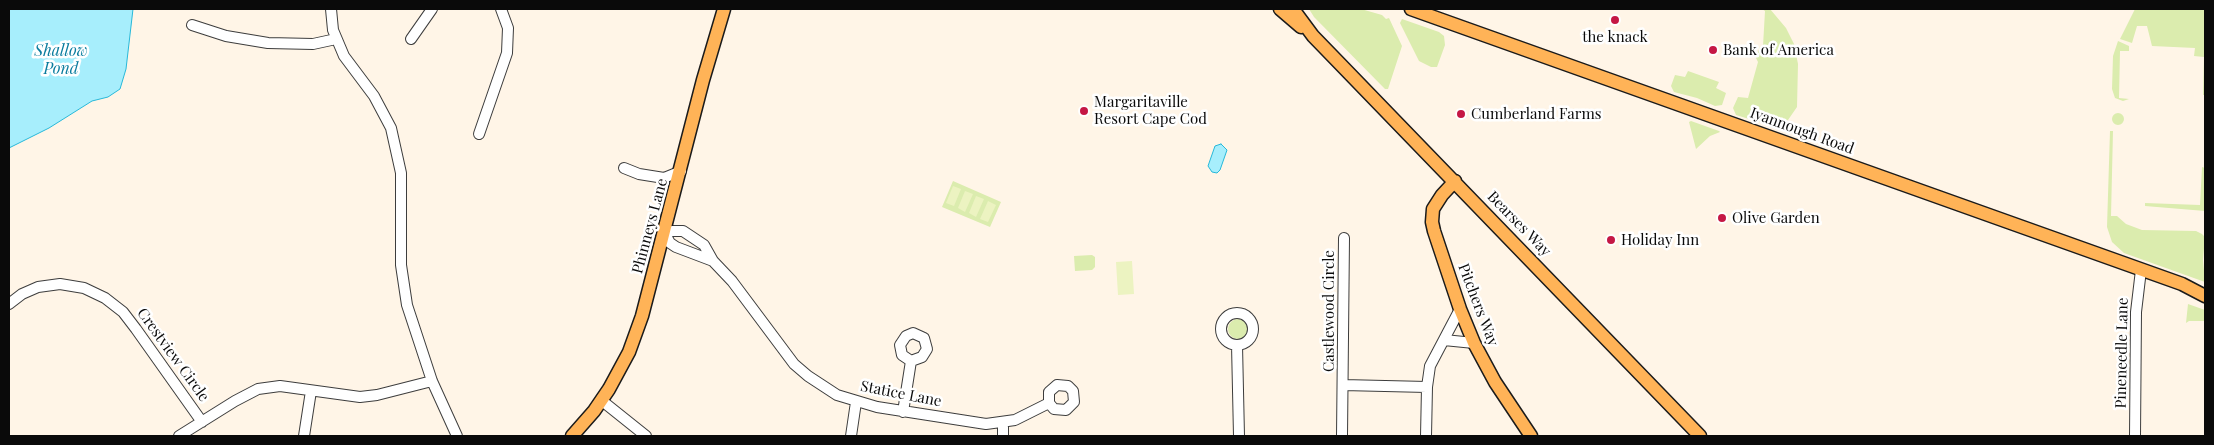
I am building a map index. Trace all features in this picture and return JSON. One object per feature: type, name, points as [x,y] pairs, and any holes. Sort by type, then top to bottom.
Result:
[{"type":"main road","name":"Phinneys Lane","points":[[572,436],[601,400],[623,364],[634,339],[646,305],[703,80],[724,9]]},
{"type":"main road","name":"Bearses Way","points":[[1280,9],[1289,19],[1313,36]]},
{"type":"main road","name":"Bearses Way","points":[[1293,9],[1313,36],[1700,436]]},
{"type":"main road","points":[[1302,9],[1313,36]]},
{"type":"main road","name":"Iyannough Road","points":[[1411,9],[2141,270],[2182,284],[2205,289]]},
{"type":"main road","name":"Pitchers Way","points":[[1455,181],[1436,202],[1433,209],[1432,222],[1460,309],[1474,343],[1494,382],[1531,436]]},
{"type":"main road","name":"Iyannough Road","points":[[2182,284],[2205,296]]},
{"type":"street","points":[[331,9],[336,39],[344,56],[381,107],[394,139],[402,185],[401,265],[404,291],[432,381],[442,408],[457,436]]},
{"type":"street","points":[[411,40],[432,9]]},
{"type":"street","points":[[479,134],[507,53],[508,28],[500,9]]},
{"type":"street","points":[[192,25],[226,36],[268,42],[314,44],[336,39]]},
{"type":"street","points":[[624,168],[639,174],[664,178],[681,171]]},
{"type":"street","name":"Statice Lane","points":[[713,261],[676,247],[670,243],[665,234],[672,230],[687,233],[704,245],[713,261],[732,281],[794,364],[823,386],[856,402],[903,412],[979,423],[1003,423],[1015,420],[1049,403]]},
{"type":"street","name":"Castlewood Circle","points":[[1342,436],[1344,238]]},
{"type":"street","name":"Pineneedle Lane","points":[[2135,436],[2136,312],[2141,270]]},
{"type":"street","name":"Crestview Circle","points":[[9,304],[22,294],[38,288],[60,284],[84,288],[105,298],[123,312],[202,422]]},
{"type":"street","points":[[1426,436],[1427,387],[1430,366],[1460,309]]},
{"type":"street","points":[[1444,340],[1474,343]]},
{"type":"street","points":[[1237,345],[1239,436]]},
{"type":"street","points":[[903,412],[911,361]]},
{"type":"street","points":[[179,436],[258,389],[280,386],[360,397],[377,395],[432,381]]},
{"type":"street","name":"Castlewood Circle","points":[[1343,385],[1427,387]]},
{"type":"street","points":[[304,436],[311,391]]},
{"type":"street","points":[[601,400],[646,436]]},
{"type":"street","points":[[851,436],[856,402]]},
{"type":"street","points":[[1003,423],[1003,436]]},
{"type":"green space","points":[[1309,9],[1361,9],[1382,15],[1386,19],[1389,18],[1402,46],[1388,89],[1385,89],[1314,17]]},
{"type":"green space","points":[[1762,9],[1770,9],[1786,28],[1794,44],[1798,64],[1797,107],[1788,120],[1772,126],[1736,115],[1733,108],[1738,97],[1748,98],[1758,62],[1756,58],[1760,47],[1763,46],[1765,11]]},
{"type":"green space","points":[[2135,9],[2205,9],[2205,95],[2203,95],[2204,57],[2194,56],[2195,48],[2152,46],[2147,26],[2137,26],[2132,43],[2120,39]]},
{"type":"green space","points":[[1402,19],[1439,32],[1444,36],[1445,45],[1437,67],[1431,67],[1419,61],[1400,23]]},
{"type":"green space","points":[[2118,41],[2129,46],[2129,51],[2120,51],[2119,98],[2129,99],[2123,101],[2115,98],[2112,89],[2113,56]]},
{"type":"green space","points":[[1688,71],[1719,82],[1716,88],[1726,93],[1722,105],[1715,106],[1697,98],[1674,92],[1671,86],[1675,75],[1685,77]]},
{"type":"green space","points":[[2118,113],[2124,119],[2118,125],[2112,119]]},
{"type":"green space","points":[[1691,121],[1720,132],[1710,136],[1696,149],[1689,122]]},
{"type":"green space","points":[[2110,131],[2113,131],[2111,216],[2117,216],[2126,224],[2142,230],[2196,231],[2202,234],[2205,237],[2203,260],[2205,282],[2124,253],[2112,242],[2107,227]]},
{"type":"green space","points":[[2202,167],[2205,168],[2205,211],[2145,206],[2145,203],[2200,205]]},
{"type":"green space","points":[[953,181],[1001,202],[990,227],[942,207]]},
{"type":"green space","points":[[953,186],[961,189],[954,206],[946,203]]},
{"type":"green space","points":[[965,191],[973,194],[965,212],[958,208]]},
{"type":"green space","points":[[976,196],[984,199],[976,217],[969,213]]},
{"type":"green space","points":[[988,201],[996,205],[988,222],[980,219]]},
{"type":"green space","points":[[1092,255],[1095,257],[1095,267],[1092,270],[1075,271],[1074,256]]},
{"type":"green space","points":[[1132,261],[1134,294],[1118,295],[1116,262]]},
{"type":"green space","points":[[2188,304],[2205,310],[2205,321],[2189,321],[2186,323]]},
{"type":"green space","points":[[1238,319],[1245,322],[1248,329],[1245,336],[1238,339],[1231,336],[1228,329],[1231,322]]},
{"type":"water","name":"Shallow Pond","points":[[9,9],[133,9],[126,69],[120,89],[108,97],[92,101],[49,128],[9,148]]},
{"type":"water","points":[[1221,144],[1227,150],[1220,170],[1217,173],[1212,172],[1208,166],[1215,146]]},
{"type":"place","name":"the knack","points":[[1615,20]]},
{"type":"place","name":"Bank of America","points":[[1713,50]]},
{"type":"place","name":"Margaritaville Resort Cape Cod","points":[[1084,111]]},
{"type":"place","name":"Cumberland Farms","points":[[1461,114]]},
{"type":"place","name":"Olive Garden","points":[[1722,218]]},
{"type":"place","name":"Holiday Inn","points":[[1611,240]]}]
